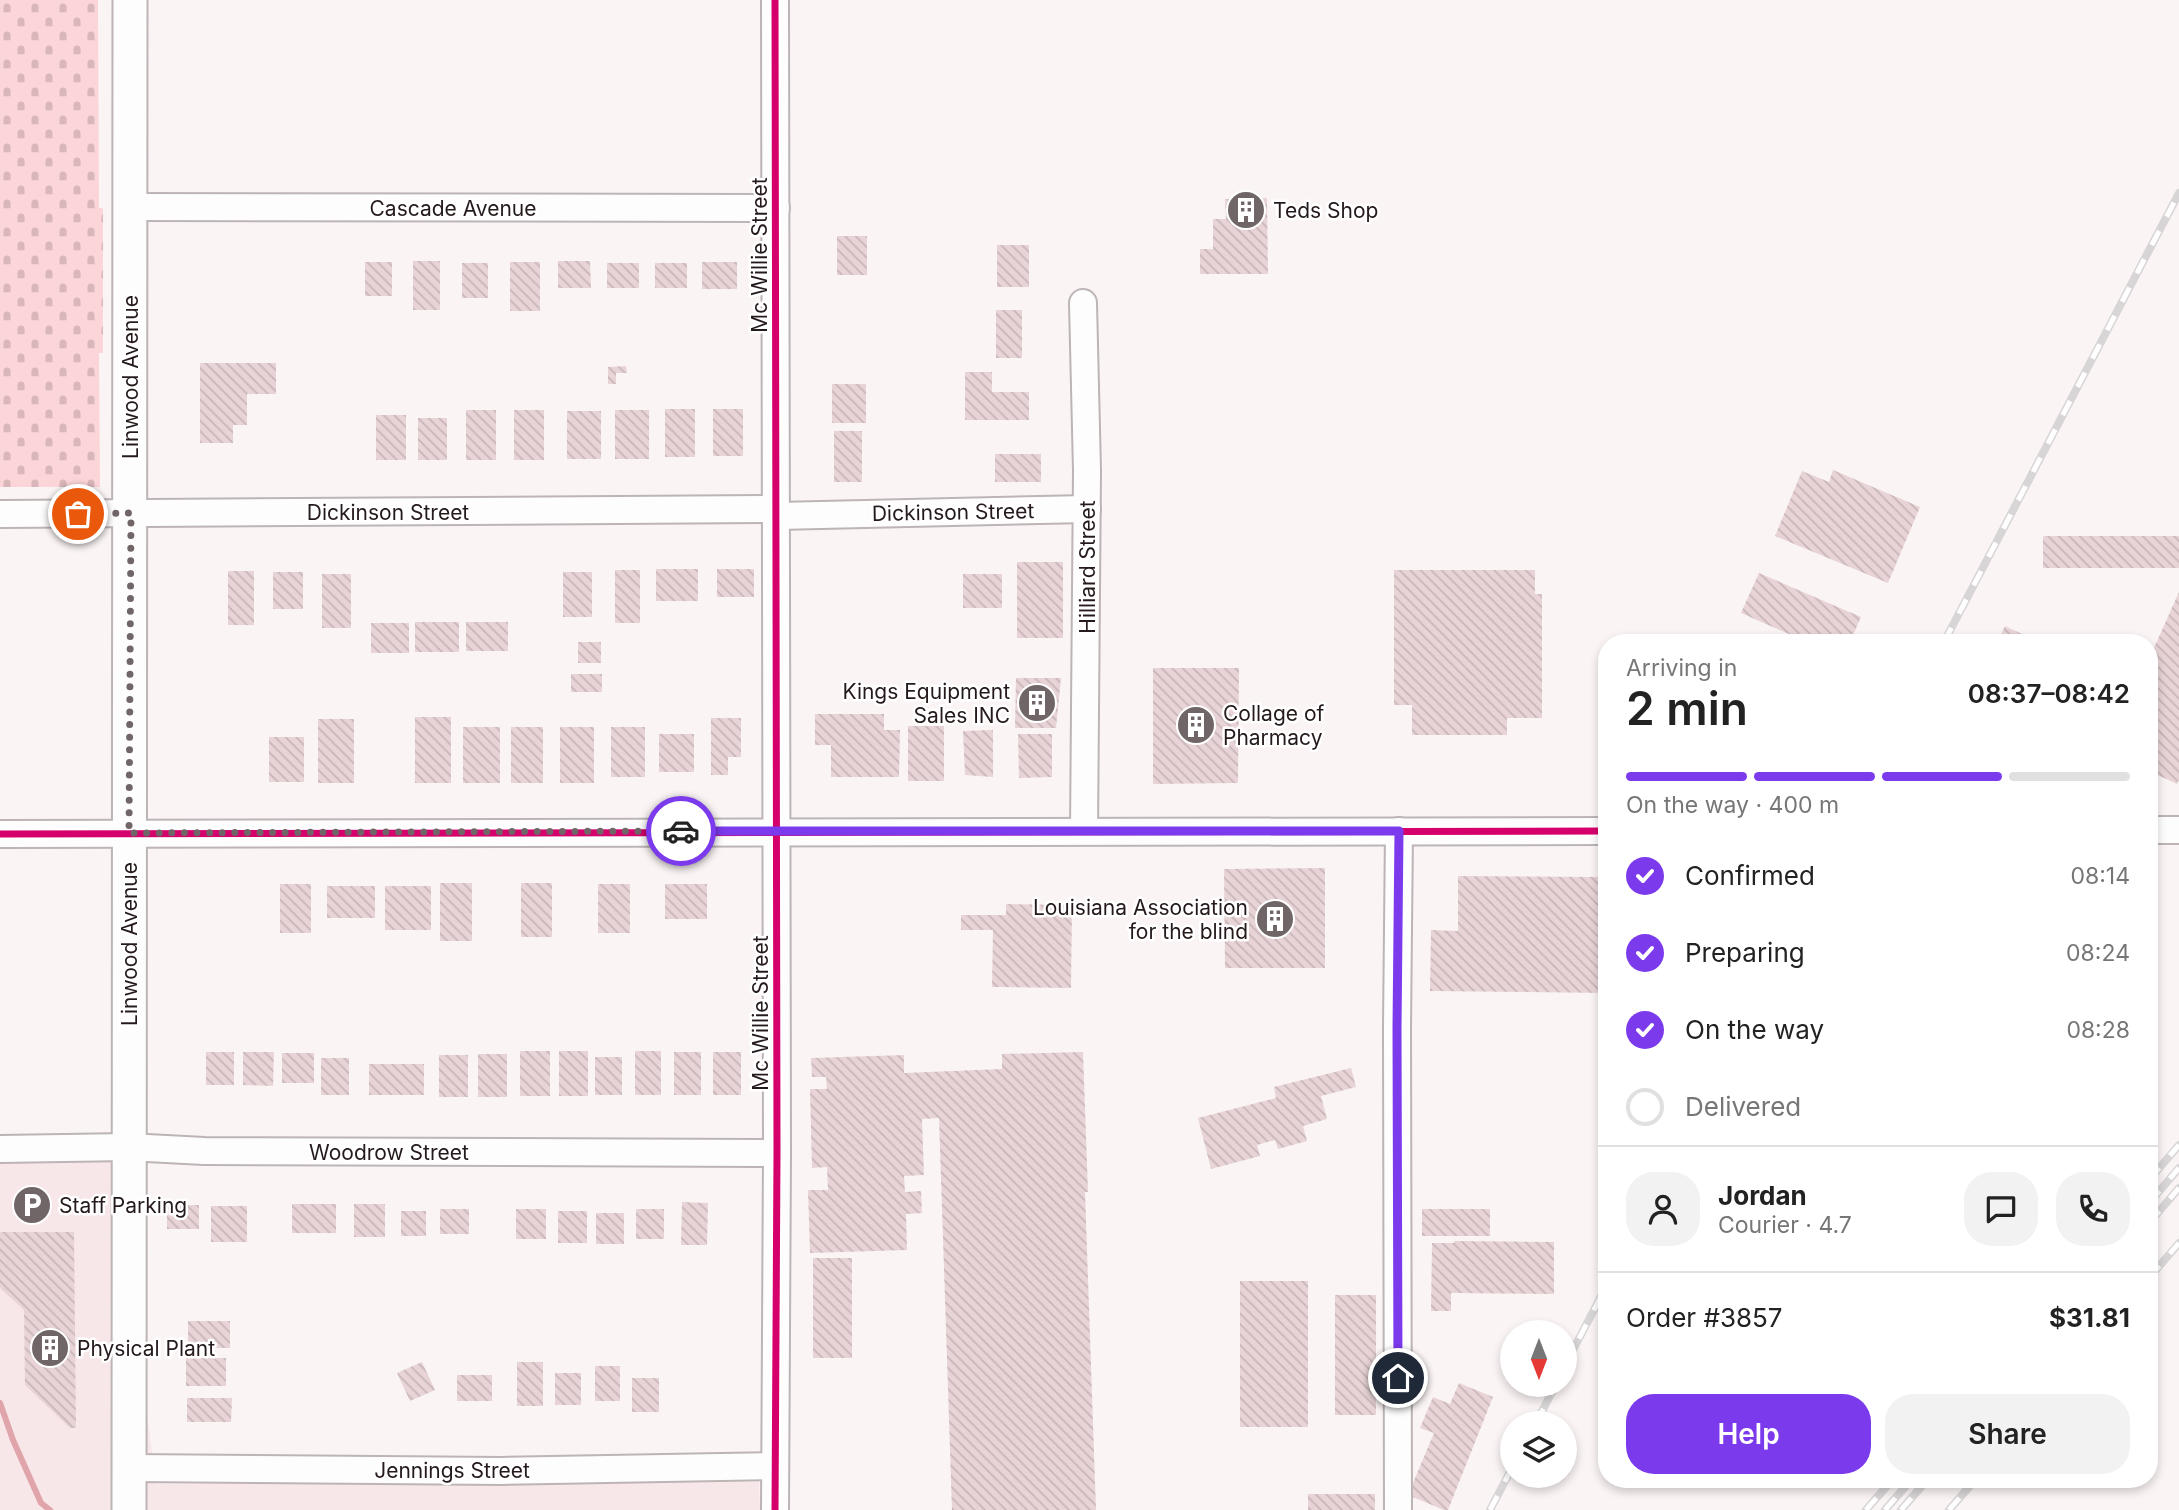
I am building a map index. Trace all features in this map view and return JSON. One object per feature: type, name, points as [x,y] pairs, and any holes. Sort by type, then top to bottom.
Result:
[{"type":"main road","name":"Linwood Avenue","points":[[130,0],[130,1510]]},
{"type":"street","name":"Mc Willie Street","points":[[775,0],[775,1510]]},
{"type":"street","name":"Cascade Avenue","points":[[130,207],[776,208]]},
{"type":"street","name":"Hilliard Street","points":[[1083,303],[1087,509],[1084,831]]},
{"type":"street","name":"Dickinson Street","points":[[0,514],[777,513],[1087,509]]},
{"type":"street","points":[[2158,830],[2179,830]]},
{"type":"street","points":[[1398,1510],[1399,831]]},
{"type":"street","points":[[0,834],[1598,831]]},
{"type":"street","name":"Woodrow Street","points":[[0,1149],[128,1147],[204,1151],[777,1153]]},
{"type":"street","name":"Jennings Street","points":[[130,1468],[501,1471],[774,1466]]},
{"type":"shaded area","points":[[115,1161],[156,1484],[759,1482],[760,1510],[0,1510],[0,1163]]},
{"type":"green space","points":[[0,0],[98,0],[99,208],[103,208],[103,353],[99,353],[100,487],[0,487]]},
{"type":"building","points":[[1267,198],[1268,274],[1200,274],[1200,249],[1213,249],[1213,219],[1226,219],[1225,199]]},
{"type":"building","points":[[837,236],[867,236],[867,275],[837,275]]},
{"type":"building","points":[[997,245],[1029,245],[1029,287],[997,287]]},
{"type":"building","points":[[413,261],[440,261],[440,310],[413,310]]},
{"type":"building","points":[[558,261],[590,261],[591,288],[558,288]]},
{"type":"building","points":[[365,262],[392,262],[392,296],[365,296]]},
{"type":"building","points":[[510,262],[540,262],[540,311],[510,311]]},
{"type":"building","points":[[702,262],[737,262],[737,289],[702,289]]},
{"type":"building","points":[[462,263],[488,263],[488,298],[462,298]]},
{"type":"building","points":[[607,263],[639,263],[639,288],[607,288]]},
{"type":"building","points":[[655,263],[687,263],[687,288],[655,288]]},
{"type":"building","points":[[996,310],[1022,310],[1022,358],[996,358]]},
{"type":"building","points":[[200,363],[276,363],[276,394],[247,394],[247,425],[233,425],[233,443],[200,443]]},
{"type":"building","points":[[626,366],[627,373],[616,373],[616,384],[608,384],[608,367]]},
{"type":"building","points":[[965,372],[992,372],[992,392],[1029,392],[1029,420],[965,420]]},
{"type":"building","points":[[832,384],[866,384],[866,423],[832,423]]},
{"type":"building","points":[[665,409],[695,409],[695,457],[665,457]]},
{"type":"building","points":[[713,409],[743,409],[743,456],[713,456]]},
{"type":"building","points":[[466,410],[496,410],[496,460],[466,460]]},
{"type":"building","points":[[514,410],[544,410],[544,460],[514,460]]},
{"type":"building","points":[[615,410],[649,410],[649,459],[615,459]]},
{"type":"building","points":[[567,411],[601,411],[601,459],[567,459]]},
{"type":"building","points":[[376,415],[406,415],[406,460],[376,460]]},
{"type":"building","points":[[418,418],[447,418],[447,460],[418,460]]},
{"type":"building","points":[[834,431],[862,431],[862,482],[834,482]]},
{"type":"building","points":[[995,454],[1041,454],[1041,482],[995,482]]},
{"type":"building","points":[[1833,470],[1920,507],[1888,583],[1775,536],[1802,471],[1829,482]]},
{"type":"building","points":[[2043,536],[2179,536],[2179,568],[2043,568]]},
{"type":"building","points":[[1017,562],[1063,562],[1063,638],[1017,638]]},
{"type":"building","points":[[656,569],[698,569],[698,601],[656,601]]},
{"type":"building","points":[[717,569],[754,569],[754,597],[717,597]]},
{"type":"building","points":[[615,570],[640,570],[640,623],[615,623]]},
{"type":"building","points":[[1394,570],[1535,570],[1535,594],[1542,594],[1542,718],[1507,718],[1507,735],[1412,735],[1412,705],[1394,705]]},
{"type":"building","points":[[228,571],[254,571],[254,625],[228,625]]},
{"type":"building","points":[[273,572],[303,572],[303,609],[273,609]]},
{"type":"building","points":[[563,572],[592,572],[592,617],[563,617]]},
{"type":"building","points":[[1759,573],[1861,617],[1854,634],[1789,634],[1741,613]]},
{"type":"building","points":[[322,574],[351,574],[351,628],[322,628]]},
{"type":"building","points":[[963,574],[1002,574],[1002,608],[963,608]]},
{"type":"building","points":[[2179,592],[2177,784],[2158,775],[2158,639]]},
{"type":"building","points":[[415,622],[459,622],[459,652],[415,652]]},
{"type":"building","points":[[466,622],[508,622],[508,651],[466,651]]},
{"type":"building","points":[[371,623],[409,623],[409,653],[371,653]]},
{"type":"building","points":[[2005,626],[2022,634],[2001,634]]},
{"type":"building","points":[[578,642],[601,642],[601,663],[578,663]]},
{"type":"building","name":"Collage of Pharmacy","points":[[1153,668],[1239,668],[1238,783],[1153,784]]},
{"type":"building","points":[[571,674],[602,674],[602,692],[571,692]]},
{"type":"building","name":"Kings Equipment Sales INC","points":[[1016,678],[1061,678],[1056,728],[1015,728]]},
{"type":"building","points":[[815,714],[884,714],[884,730],[900,730],[899,777],[831,777],[831,745],[815,745]]},
{"type":"building","points":[[415,717],[451,717],[451,783],[415,783]]},
{"type":"building","points":[[711,718],[741,718],[741,757],[728,757],[728,775],[711,775]]},
{"type":"building","points":[[318,719],[354,719],[354,783],[318,783]]},
{"type":"building","points":[[908,726],[944,726],[944,781],[908,781]]},
{"type":"building","points":[[463,727],[500,727],[500,783],[463,783]]},
{"type":"building","points":[[511,727],[543,727],[543,783],[511,783]]},
{"type":"building","points":[[560,727],[594,727],[594,783],[560,783]]},
{"type":"building","points":[[611,727],[645,727],[645,777],[611,777]]},
{"type":"building","points":[[993,730],[993,777],[965,775],[963,731]]},
{"type":"building","points":[[659,734],[694,734],[694,772],[659,772]]},
{"type":"building","points":[[1018,734],[1052,734],[1052,777],[1019,778]]},
{"type":"building","points":[[269,737],[304,737],[304,782],[269,782]]},
{"type":"building","name":"Louisiana Association for the blind","points":[[1325,868],[1325,968],[1225,968],[1224,869]]},
{"type":"building","points":[[1458,876],[1598,877],[1598,993],[1430,991],[1431,930],[1458,931]]},
{"type":"building","points":[[440,883],[472,883],[472,941],[440,941]]},
{"type":"building","points":[[521,883],[552,883],[552,937],[521,937]]},
{"type":"building","points":[[280,884],[311,884],[311,933],[280,933]]},
{"type":"building","points":[[598,884],[630,884],[630,933],[598,933]]},
{"type":"building","points":[[665,884],[707,884],[707,919],[665,919]]},
{"type":"building","points":[[327,886],[375,886],[375,918],[327,918]]},
{"type":"building","points":[[385,886],[431,886],[431,930],[385,930]]},
{"type":"building","points":[[1006,904],[1072,905],[1071,988],[992,987],[993,930],[961,930],[961,915],[1006,915]]},
{"type":"building","points":[[520,1051],[550,1051],[550,1096],[520,1096]]},
{"type":"building","points":[[559,1051],[588,1051],[588,1096],[559,1096]]},
{"type":"building","points":[[635,1051],[661,1051],[661,1095],[635,1095]]},
{"type":"building","points":[[206,1052],[234,1052],[234,1085],[206,1085]]},
{"type":"building","points":[[243,1052],[274,1052],[273,1086],[243,1085]]},
{"type":"building","points":[[674,1052],[701,1052],[701,1095],[674,1095]]},
{"type":"building","points":[[713,1052],[741,1052],[741,1095],[713,1095]]},
{"type":"building","points":[[1083,1052],[1096,1510],[952,1510],[939,1118],[922,1119],[924,1175],[904,1176],[905,1192],[921,1191],[922,1213],[906,1214],[907,1250],[810,1253],[808,1190],[828,1190],[827,1167],[812,1168],[810,1089],[827,1089],[826,1077],[812,1077],[811,1058],[904,1055],[904,1073],[1002,1069],[1002,1054]]},
{"type":"building","points":[[282,1053],[314,1053],[314,1083],[282,1083]]},
{"type":"building","points":[[478,1054],[507,1054],[507,1097],[478,1097]]},
{"type":"building","points":[[439,1055],[468,1055],[468,1097],[439,1097]]},
{"type":"building","points":[[595,1057],[622,1057],[622,1095],[595,1095]]},
{"type":"building","points":[[321,1058],[349,1058],[349,1095],[321,1095]]},
{"type":"building","points":[[369,1064],[424,1064],[424,1095],[369,1095]]},
{"type":"building","points":[[1351,1068],[1356,1087],[1321,1096],[1327,1119],[1303,1126],[1307,1141],[1278,1149],[1275,1140],[1257,1145],[1260,1156],[1211,1169],[1198,1118],[1276,1098],[1274,1087]]},
{"type":"building","points":[[682,1202],[708,1203],[707,1245],[681,1245]]},
{"type":"building","points":[[292,1204],[336,1204],[336,1233],[292,1233]]},
{"type":"building","points":[[354,1204],[385,1204],[385,1237],[354,1237]]},
{"type":"building","points":[[167,1205],[199,1205],[199,1229],[167,1229]]},
{"type":"building","points":[[211,1206],[247,1206],[247,1242],[211,1242]]},
{"type":"building","points":[[440,1209],[469,1209],[469,1234],[440,1234]]},
{"type":"building","points":[[516,1209],[546,1209],[546,1239],[516,1239]]},
{"type":"building","points":[[636,1209],[664,1209],[664,1239],[636,1239]]},
{"type":"building","points":[[1422,1209],[1490,1209],[1490,1236],[1422,1236]]},
{"type":"building","points":[[401,1211],[426,1211],[426,1236],[401,1236]]},
{"type":"building","points":[[558,1211],[587,1211],[587,1243],[558,1243]]},
{"type":"building","points":[[596,1213],[624,1213],[624,1244],[596,1244]]},
{"type":"building","name":"Physical Plant","points":[[0,1232],[74,1232],[76,1428],[70,1428],[25,1385],[24,1310],[0,1288]]},
{"type":"building","points":[[1554,1242],[1554,1294],[1451,1293],[1451,1311],[1431,1311],[1432,1243]]},
{"type":"building","points":[[813,1258],[852,1258],[852,1358],[813,1358]]},
{"type":"building","points":[[1240,1281],[1308,1281],[1308,1427],[1240,1427]]},
{"type":"building","points":[[1335,1295],[1376,1295],[1376,1415],[1335,1415]]},
{"type":"building","points":[[188,1321],[230,1321],[230,1348],[188,1348]]},
{"type":"building","points":[[186,1358],[226,1358],[226,1386],[186,1386]]},
{"type":"building","points":[[422,1362],[435,1390],[410,1401],[397,1373]]},
{"type":"building","points":[[517,1362],[543,1362],[543,1406],[517,1406]]},
{"type":"building","points":[[595,1366],[620,1366],[620,1401],[595,1401]]},
{"type":"building","points":[[555,1373],[581,1373],[581,1405],[555,1405]]},
{"type":"building","points":[[457,1375],[492,1375],[492,1401],[457,1401]]},
{"type":"building","points":[[632,1378],[659,1378],[659,1412],[632,1412]]},
{"type":"building","points":[[1459,1383],[1493,1397],[1448,1510],[1444,1510],[1408,1495],[1434,1433],[1420,1428],[1433,1397],[1450,1404]]},
{"type":"building","points":[[187,1398],[232,1398],[231,1422],[187,1422]]},
{"type":"building","points":[[1308,1494],[1375,1494],[1375,1510],[1308,1510]]},
{"type":"waterway","points":[[0,1403],[41,1503],[50,1510]]},
{"type":"railway","points":[[1948,634],[2179,193]]},
{"type":"railway","points":[[2158,1170],[2179,1145]]},
{"type":"railway","points":[[2158,1192],[2179,1168]]},
{"type":"railway","points":[[2158,1212],[2179,1188]]},
{"type":"railway","points":[[2158,1268],[2179,1243]]},
{"type":"railway","points":[[1577,1342],[1598,1302]]},
{"type":"railway","points":[[1542,1411],[1549,1397]]},
{"type":"railway","points":[[1490,1510],[1502,1488]]},
{"type":"railway","points":[[1866,1510],[1885,1488]]},
{"type":"railway","points":[[1885,1510],[1904,1488]]},
{"type":"railway","points":[[1901,1510],[1920,1488]]},
{"type":"railway","points":[[1949,1510],[1968,1488]]},
{"type":"cycle path","points":[[775,0],[775,1510]]},
{"type":"cycle path","points":[[0,834],[1598,831]]},
{"type":"way so far","points":[[78,514],[131,513],[129,833],[681,831]]},
{"type":"place","name":"Teds Shop","points":[[1246,210]]},
{"type":"place","name":"Kings Equipment Sales INC","points":[[1037,703]]},
{"type":"place","name":"Collage of Pharmacy","points":[[1196,725]]},
{"type":"place","name":"Louisiana Association for the blind","points":[[1275,919]]},
{"type":"place","name":"Staff Parking","points":[[32,1205]]},
{"type":"place","name":"Physical Plant","points":[[50,1348]]},
{"type":"route","points":[[681,831],[1399,831],[1398,1378]]}]
